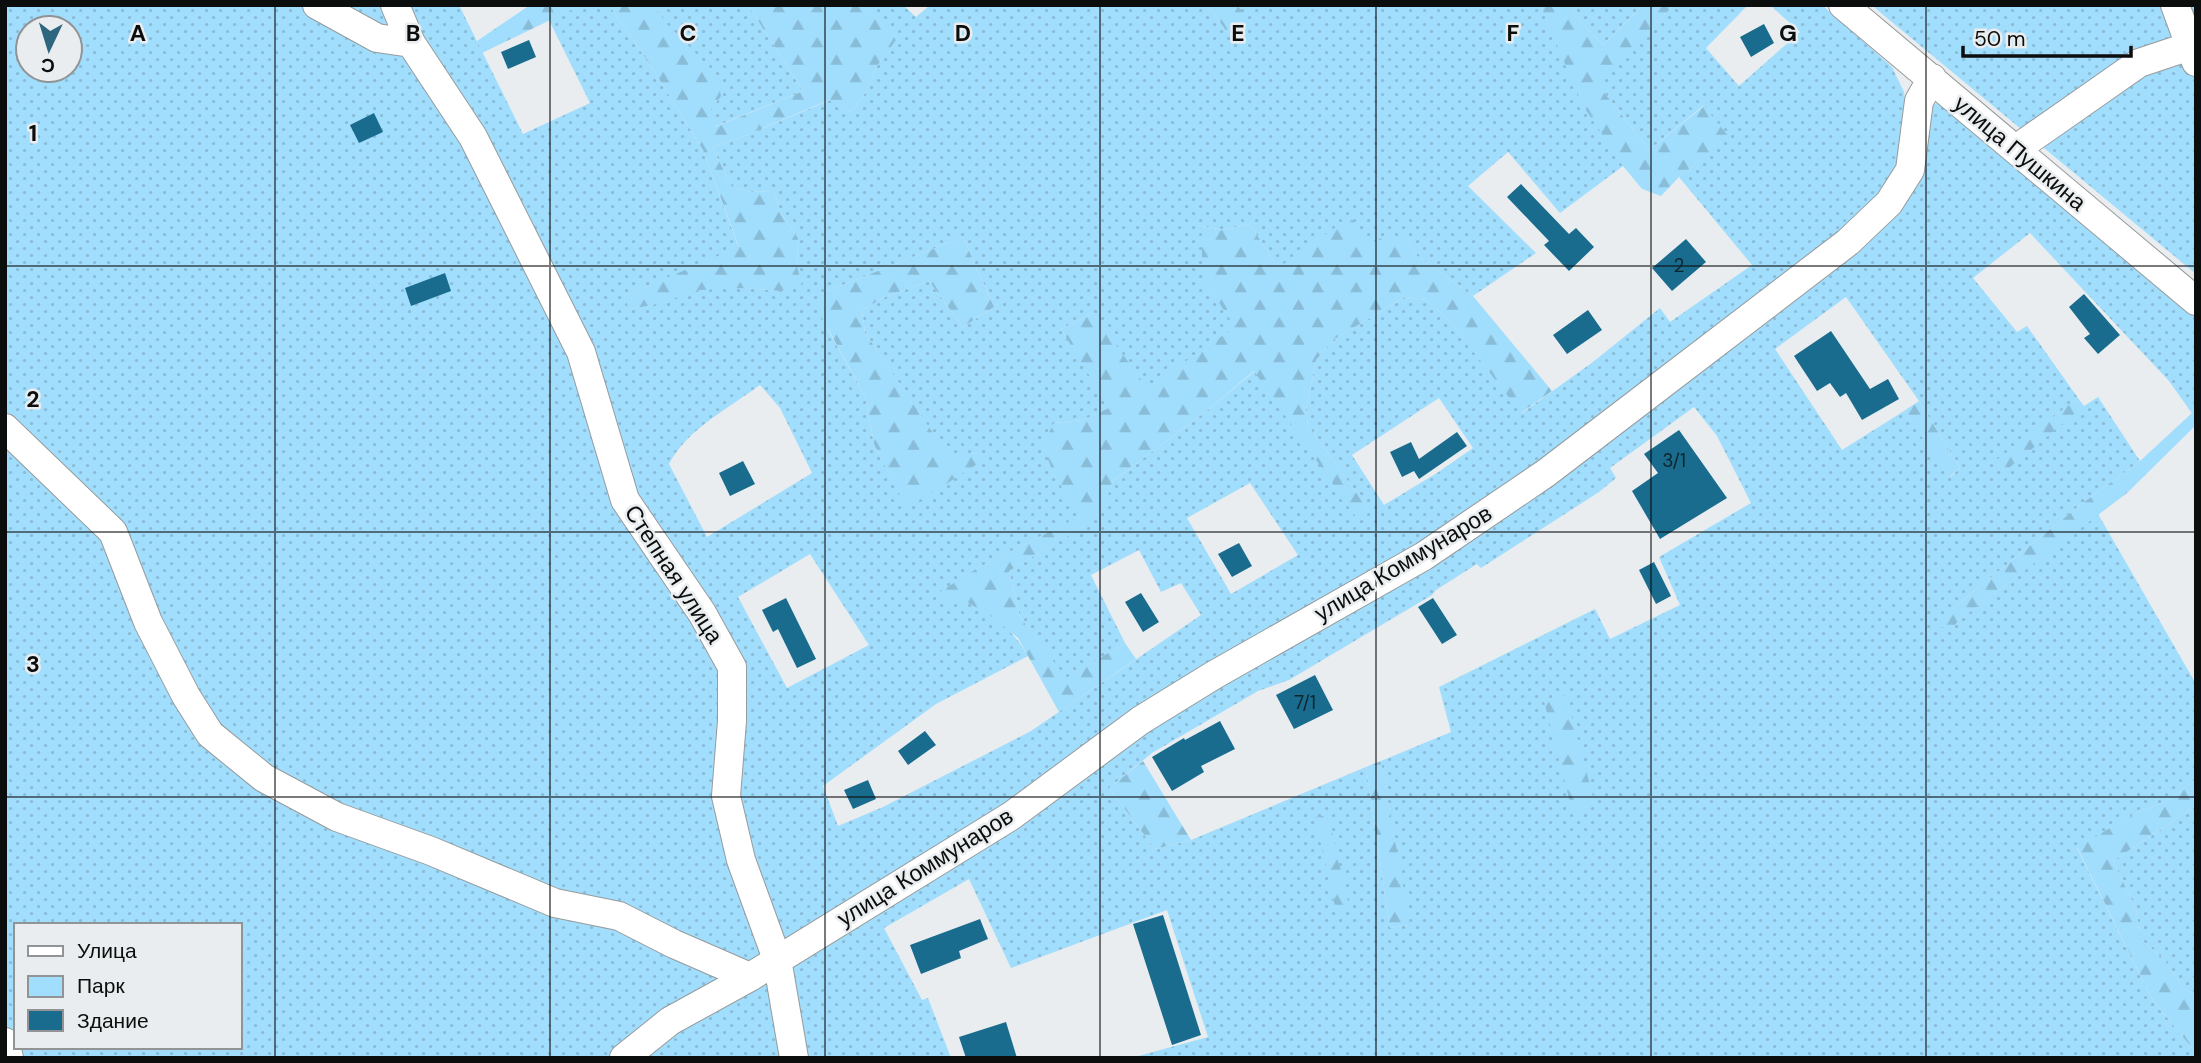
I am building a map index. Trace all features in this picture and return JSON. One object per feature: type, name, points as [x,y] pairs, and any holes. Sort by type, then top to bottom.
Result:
[{"type":"street","points":[[317,5],[377,38],[411,43]]},
{"type":"street","name":"Степная улица","points":[[395,5],[411,43],[473,137],[581,352],[625,500],[702,613],[732,667],[732,721],[726,796],[741,860],[778,959],[794,1058]]},
{"type":"street","name":"улица Пушкина","points":[[1843,5],[2196,301]]},
{"type":"street","points":[[2016,149],[2139,64],[2194,52],[2175,5]]},
{"type":"street","name":"улица Коммунаров","points":[[624,1058],[670,1021],[750,977],[1011,816],[1141,720],[1214,675],[1424,556],[1546,473],[1848,242],[1889,203],[1910,170],[1919,101],[1932,78]]},
{"type":"street","points":[[5,428],[113,532],[148,622],[186,696],[210,734],[264,778],[337,817],[431,851],[555,903],[619,916],[674,944],[750,977]]},
{"type":"street","points":[[5,1042],[9,1058]]},
{"type":"green space","points":[[5,5],[382,5],[472,152],[540,288],[628,487],[579,329],[403,5],[459,5],[523,134],[590,103],[549,20],[581,5],[609,5],[703,150],[739,248],[624,296],[630,309],[708,288],[780,291],[797,267],[798,238],[780,212],[774,191],[750,192],[732,187],[712,147],[830,100],[851,112],[863,97],[877,66],[895,40],[864,5],[903,5],[916,17],[930,5],[1208,5],[1227,32],[1244,15],[1237,5],[1540,5],[1558,46],[1623,166],[1560,213],[1508,152],[1468,186],[1536,253],[1473,296],[1417,256],[1409,242],[1371,244],[1278,268],[1250,224],[1223,230],[1202,226],[1206,283],[1236,327],[1146,389],[1093,313],[1061,329],[1110,408],[1083,420],[1054,423],[1053,473],[1081,516],[978,568],[947,602],[968,603],[988,613],[1011,632],[1028,656],[936,704],[823,786],[838,826],[883,807],[1031,731],[1201,615],[1181,583],[1161,592],[1139,550],[1091,575],[1125,643],[1066,679],[1020,617],[1009,571],[1099,517],[1113,481],[1255,371],[1370,512],[1308,425],[1306,410],[1316,360],[1333,340],[1405,297],[1426,300],[1448,319],[1522,413],[1593,362],[1660,308],[1670,322],[1752,265],[1679,177],[1728,137],[1703,106],[1649,150],[1603,91],[1603,76],[1674,5],[1748,5],[1706,48],[1739,86],[1800,32],[1770,5],[1822,5],[1892,67],[1904,92],[1909,130],[1904,166],[1884,200],[1658,381],[1199,694],[1420,566],[1888,215],[1930,106],[1942,101],[2196,314],[2196,419],[2169,381],[2030,233],[1973,278],[2017,332],[2027,326],[2078,398],[1995,463],[2098,397],[2140,461],[2080,505],[1951,610],[1952,629],[1958,621],[2098,514],[2196,684],[2196,780],[2163,803],[2140,811],[2077,848],[2152,999],[2196,1053],[2196,1058],[1131,1058],[1208,1037],[1167,910],[1011,968],[969,879],[884,928],[922,1000],[928,998],[951,1058],[5,1058]],"holes":[[[963,237],[994,307],[963,327],[929,281],[887,296],[862,310],[865,333],[948,456],[980,453],[906,506],[874,444],[865,396],[828,330],[820,294]],[[1846,297],[1919,401],[1960,468],[1950,477],[1904,411],[1842,450],[1775,349]],[[760,385],[780,408],[812,473],[707,537],[669,464],[686,440]],[[1439,398],[1473,448],[1384,505],[1352,455]],[[1694,407],[1717,436],[1751,503],[1659,557],[1680,605],[1610,639],[1595,609],[1439,687],[1451,732],[1381,761],[1409,925],[1390,928],[1366,767],[1191,840],[1155,849],[1109,788],[1152,753],[1258,691],[1289,680],[1432,595],[1477,564],[1481,568],[1599,492],[1616,478],[1610,468]],[[1250,483],[1298,555],[1231,594],[1187,518]],[[810,554],[869,645],[787,688],[738,597]]]},
{"type":"green space","points":[[530,5],[581,5],[482,53],[477,41]]},
{"type":"green space","points":[[609,5],[654,5],[666,23],[716,74],[721,96],[710,111],[715,127],[803,91],[748,5],[864,5],[896,40],[877,66],[863,97],[851,112],[829,100],[712,147],[732,187],[750,192],[774,191],[780,212],[798,238],[797,267],[802,284],[780,291],[741,288],[700,290],[653,305],[629,309],[624,296],[739,247],[703,150]]},
{"type":"green space","points":[[654,5],[748,5],[803,91],[714,127],[704,97],[688,64]]},
{"type":"green space","points":[[1208,5],[1237,5],[1245,15],[1227,32]]},
{"type":"green space","points":[[1540,5],[1573,5],[1582,23],[1603,45],[1643,5],[1674,5],[1604,76],[1603,91],[1649,150],[1704,106],[1729,137],[1679,177],[1661,196],[1642,189],[1623,166],[1582,104]]},
{"type":"green space","points":[[1573,5],[1643,5],[1603,45],[1582,23]]},
{"type":"green space","points":[[1872,5],[2196,5],[2196,274],[1881,13]]},
{"type":"green space","points":[[1350,217],[1371,244],[1389,233],[1409,242],[1417,256],[1473,296],[1552,391],[1521,413],[1448,319],[1426,300],[1405,297],[1333,340],[1316,360],[1306,410],[1308,425],[1370,512],[1358,520],[1254,371],[1209,409],[1113,481],[1100,517],[1009,571],[1020,617],[1066,678],[1125,643],[1136,659],[1059,712],[1018,638],[988,614],[968,603],[947,602],[938,593],[978,568],[1080,516],[1053,473],[1043,444],[1054,423],[1083,420],[1109,408],[1061,329],[1093,313],[1147,388],[1235,327],[1206,283],[1202,266],[1202,226],[1223,230],[1250,224],[1278,268]]},
{"type":"green space","points":[[963,237],[994,307],[963,327],[929,281],[887,296],[862,310],[865,333],[948,455],[980,453],[985,459],[906,507],[874,444],[865,396],[818,311],[820,294]]},
{"type":"green space","points":[[2078,398],[2084,406],[2004,472],[1994,462]]},
{"type":"green space","points":[[1919,401],[1960,468],[1949,477],[1904,411]]},
{"type":"green space","points":[[2192,413],[2196,425],[2127,493],[1958,621],[1952,629],[1940,627],[1951,610],[2080,505],[2140,461]]},
{"type":"green space","points":[[1566,695],[1594,800],[1574,818],[1544,701]]},
{"type":"green space","points":[[1143,761],[1191,840],[1155,849],[1109,788]]},
{"type":"green space","points":[[1381,761],[1410,925],[1390,928],[1366,767]]},
{"type":"green space","points":[[2196,780],[2196,806],[2113,861],[2136,909],[2140,939],[2163,958],[2184,989],[2196,995],[2196,1053],[2152,999],[2077,847],[2140,811],[2163,803]]},
{"type":"green space","points":[[2196,806],[2196,995],[2184,989],[2163,958],[2140,939],[2136,909],[2113,861]]},
{"type":"green space","points":[[1328,815],[1349,906],[1336,911],[1315,817]]},
{"type":"building","points":[[1764,24],[1774,43],[1751,57],[1740,37]]},
{"type":"building","points":[[529,40],[536,57],[508,69],[501,52]]},
{"type":"building","points":[[374,113],[383,132],[359,143],[350,125]]},
{"type":"building","points":[[1521,184],[1569,234],[1576,228],[1594,247],[1569,271],[1544,245],[1549,241],[1507,197]]},
{"type":"building","points":[[1686,239],[1706,262],[1672,291],[1652,268]]},
{"type":"building","points":[[445,273],[451,291],[411,306],[405,288]]},
{"type":"building","points":[[2084,294],[2120,335],[2098,354],[2084,338],[2090,334],[2069,307]]},
{"type":"building","points":[[1588,310],[1602,330],[1567,354],[1553,335]]},
{"type":"building","points":[[1831,331],[1870,389],[1888,379],[1899,399],[1862,420],[1846,393],[1840,397],[1830,383],[1817,391],[1794,356]]},
{"type":"building","points":[[1679,430],[1727,498],[1660,539],[1632,491],[1658,473],[1644,454]]},
{"type":"building","points":[[1457,432],[1467,446],[1419,479],[1414,471],[1402,477],[1390,452],[1411,442],[1419,459]]},
{"type":"building","points":[[743,461],[755,484],[730,496],[719,473]]},
{"type":"building","points":[[1239,543],[1252,566],[1232,577],[1218,554]]},
{"type":"building","points":[[1654,562],[1671,596],[1656,604],[1639,570]]},
{"type":"building","points":[[1141,593],[1159,622],[1143,632],[1125,602]]},
{"type":"building","points":[[786,598],[816,659],[797,668],[778,629],[773,632],[762,610]]},
{"type":"building","points":[[1433,598],[1457,635],[1442,644],[1418,607]]},
{"type":"building","points":[[1315,675],[1333,710],[1294,729],[1276,695]]},
{"type":"building","points":[[1220,721],[1235,749],[1201,766],[1204,772],[1172,791],[1152,757]]},
{"type":"building","points":[[925,731],[936,745],[908,765],[898,751]]},
{"type":"building","points":[[868,780],[876,799],[853,809],[844,790]]},
{"type":"building","points":[[1163,915],[1201,1035],[1172,1045],[1133,924]]},
{"type":"building","points":[[980,919],[988,939],[959,951],[961,958],[921,974],[910,945]]},
{"type":"building","points":[[1006,1022],[1017,1058],[966,1058],[959,1037]]}]
